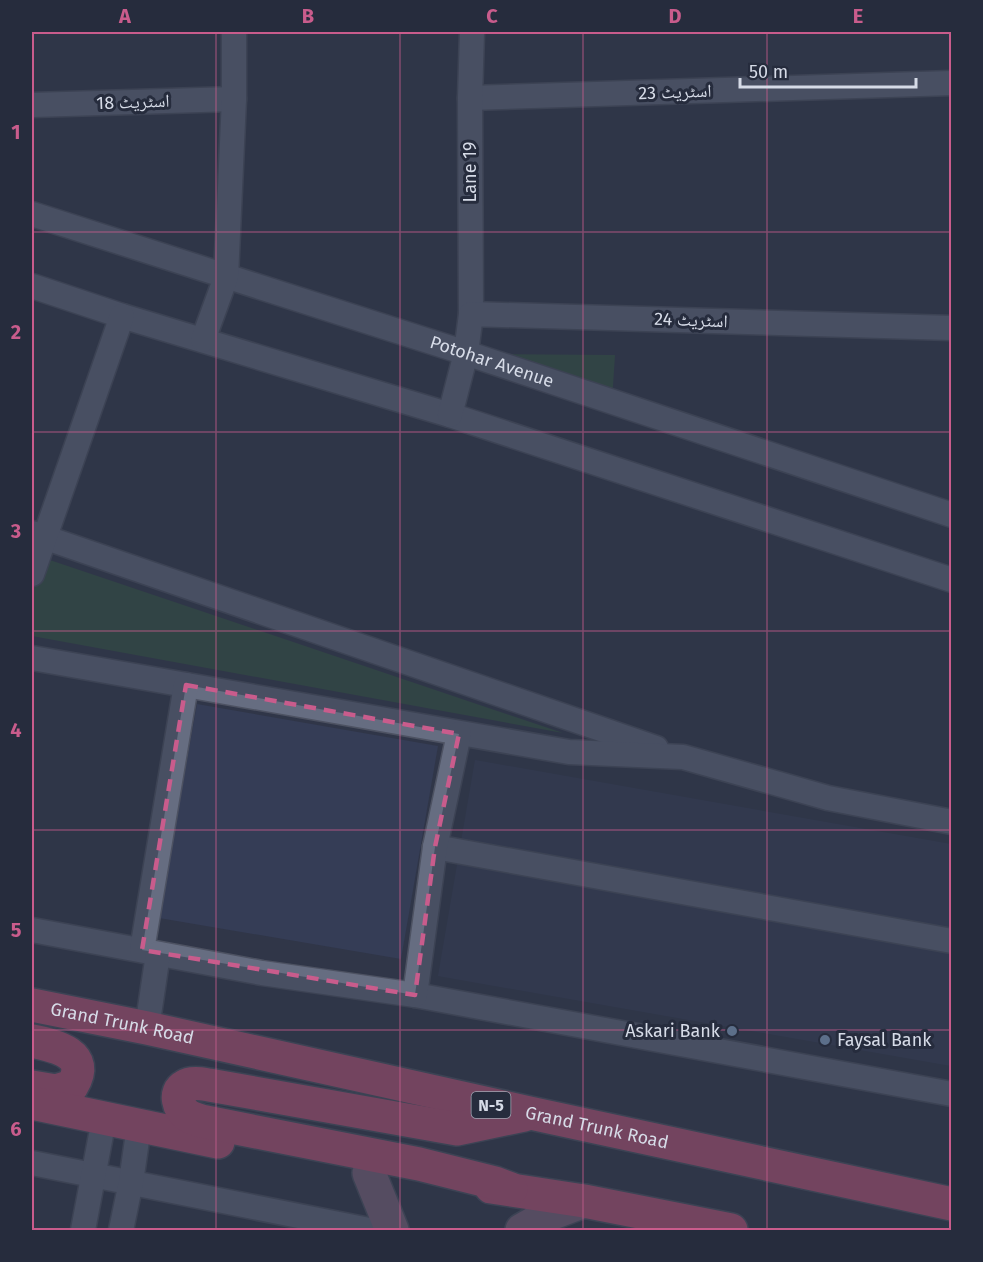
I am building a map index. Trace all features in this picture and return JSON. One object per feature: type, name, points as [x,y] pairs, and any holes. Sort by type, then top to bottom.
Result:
[{"type":"highway","name":"Grand Trunk Road","points":[[32,1005],[147,1028],[951,1204]]},
{"type":"highway","points":[[32,1041],[67,1050],[78,1065],[77,1077],[72,1086],[56,1091],[32,1087]]},
{"type":"highway","points":[[511,1189],[418,1164],[201,1121],[189,1117],[182,1110],[178,1101],[179,1092],[185,1086],[196,1084],[457,1129],[530,1113]]},
{"type":"highway","points":[[32,1103],[369,1173],[511,1189],[731,1230]]},
{"type":"street","points":[[203,340],[226,277],[234,99],[234,32]]},
{"type":"street","name":"Lane 19","points":[[471,314],[472,32]]},
{"type":"street","name":"اسٹریٹ 23","points":[[470,98],[951,83]]},
{"type":"street","name":"اسٹریٹ 18","points":[[32,105],[234,99]]},
{"type":"street","name":"Potohar Avenue","points":[[32,214],[466,353],[951,514]]},
{"type":"street","points":[[32,286],[122,316],[450,415],[951,580]]},
{"type":"street","points":[[450,415],[466,353],[471,314]]},
{"type":"street","name":"اسٹریٹ 24","points":[[471,314],[951,328]]},
{"type":"street","points":[[32,574],[38,535],[122,316]]},
{"type":"street","points":[[38,535],[682,757],[828,798],[951,822]]},
{"type":"street","points":[[32,658],[569,752],[682,757]]},
{"type":"street","points":[[147,1028],[150,952],[186,685]]},
{"type":"street","points":[[415,995],[435,847],[459,734]]},
{"type":"street","points":[[435,847],[951,942]]},
{"type":"street","points":[[32,930],[262,973],[415,995],[951,1094]]},
{"type":"street","points":[[83,1230],[104,1119]]},
{"type":"street","points":[[121,1230],[140,1126]]},
{"type":"street","points":[[32,1163],[369,1230]]},
{"type":"street","points":[[369,1173],[392,1230]]},
{"type":"street","points":[[522,1230],[550,1214],[584,1201]]},
{"type":"highlighted area","points":[[186,685],[459,734],[435,847],[415,995],[142,950]]},
{"type":"shaded area","points":[[197,704],[438,746],[401,959],[159,918]]},
{"type":"shaded area","points":[[475,760],[951,844],[951,1066],[438,976]]},
{"type":"green space","points":[[480,354],[615,355],[612,401]]},
{"type":"green space","points":[[32,554],[563,733],[32,636]]},
{"type":"place","name":"Askari Bank","points":[[732,1031]]},
{"type":"place","name":"Faysal Bank","points":[[825,1040]]}]
